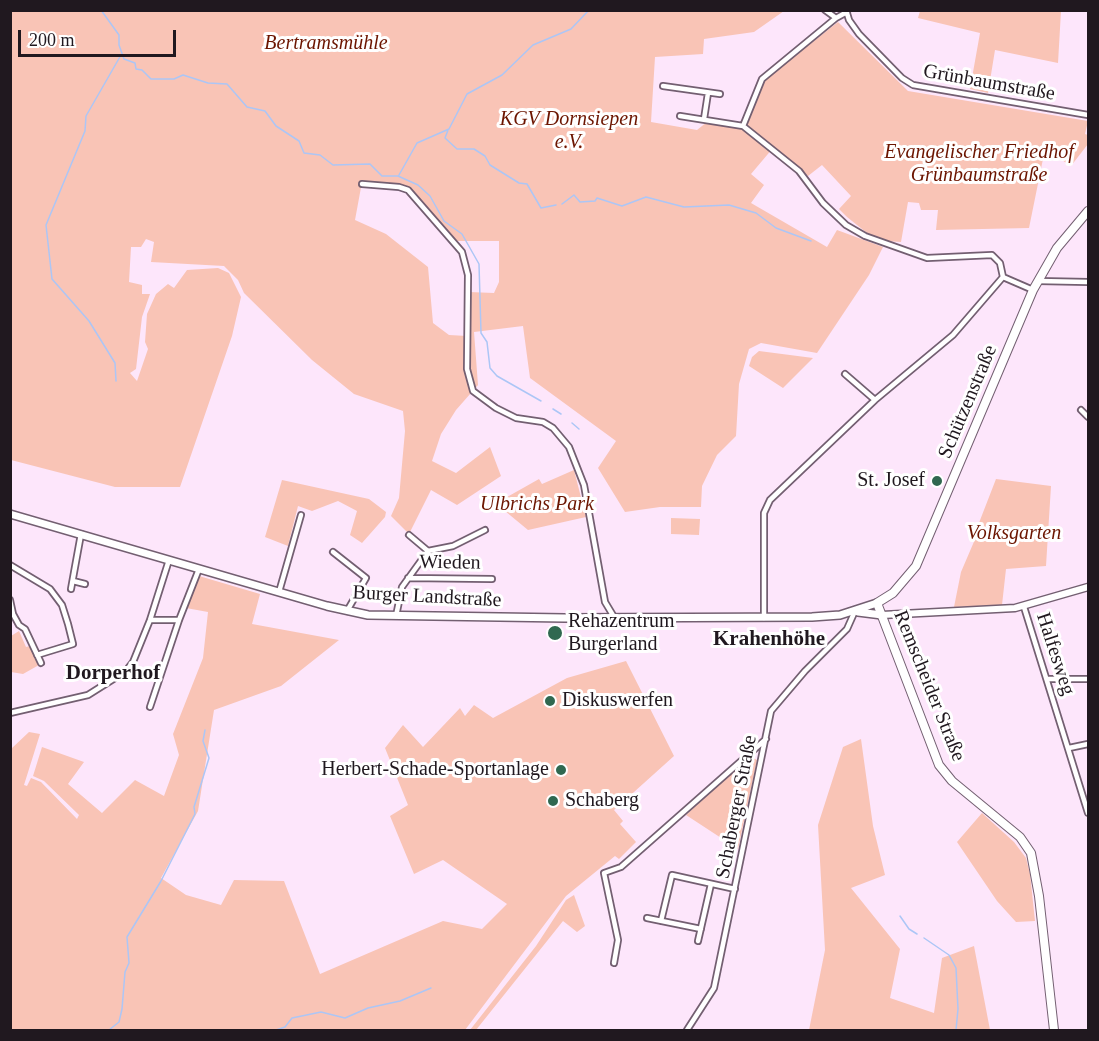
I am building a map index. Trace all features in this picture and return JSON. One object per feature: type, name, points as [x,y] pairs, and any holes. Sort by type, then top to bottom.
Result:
[{"type":"main road","name":"Schützenstraße","points":[[877,603],[897,589],[918,562],[1033,290],[1057,248],[1089,211]]},
{"type":"main road","name":"Burger Landstraße","points":[[10,514],[347,611],[396,616],[764,618],[818,617],[855,611],[877,603]]},
{"type":"main road","name":"Remscheider Straße","points":[[877,603],[939,765],[952,781],[1020,837],[1030,853],[1039,896],[1054,1030]]},
{"type":"main road","name":"Burger Landstraße","points":[[855,611],[882,615]]},
{"type":"street","points":[[825,10],[836,18]]},
{"type":"street","points":[[743,126],[761,80],[847,11]]},
{"type":"street","name":"Grünbaumstraße","points":[[847,11],[859,34],[902,78],[913,85],[1089,115]]},
{"type":"street","points":[[663,86],[720,94]]},
{"type":"street","points":[[704,119],[708,93]]},
{"type":"street","points":[[680,117],[743,126],[802,174],[818,197],[846,225],[869,238],[927,258],[992,255],[1000,263],[1003,277]]},
{"type":"street","points":[[362,184],[399,187],[408,190],[462,252],[468,274],[467,369],[473,390],[496,408],[516,418],[543,422],[553,428],[569,447],[584,485],[605,599],[614,617]]},
{"type":"street","points":[[1003,277],[1033,290]]},
{"type":"street","points":[[764,618],[764,515],[768,504],[875,400],[953,334],[1003,277]]},
{"type":"street","points":[[1038,281],[1089,282]]},
{"type":"street","points":[[845,374],[875,400]]},
{"type":"street","points":[[1081,410],[1089,417]]},
{"type":"street","points":[[279,592],[301,515]]},
{"type":"street","name":"Wieden","points":[[396,616],[402,587],[428,551],[453,546],[485,530]]},
{"type":"street","points":[[71,589],[81,534]]},
{"type":"street","name":"Wieden","points":[[409,535],[428,551]]},
{"type":"street","points":[[333,552],[366,578],[347,611]]},
{"type":"street","points":[[10,713],[88,695],[119,676],[131,665],[150,620],[169,560]]},
{"type":"street","points":[[10,565],[50,589],[62,605],[68,624],[73,644],[37,655]]},
{"type":"street","points":[[150,707],[199,569]]},
{"type":"street","name":"Wieden","points":[[408,578],[492,579]]},
{"type":"street","points":[[73,581],[85,584]]},
{"type":"street","points":[[882,615],[1024,607],[1089,587]]},
{"type":"street","points":[[10,600],[13,614],[19,625],[25,629],[41,663]]},
{"type":"street","name":"Halfesweg","points":[[1024,607],[1089,813]]},
{"type":"street","name":"Schaberger Straße","points":[[687,1030],[714,988],[773,708],[847,629],[855,611]]},
{"type":"street","points":[[150,620],[179,620]]},
{"type":"street","points":[[1047,679],[1089,679]]},
{"type":"street","points":[[614,963],[618,940],[604,873],[621,867],[766,739]]},
{"type":"street","points":[[1069,748],[1089,744]]},
{"type":"street","points":[[661,921],[672,875],[735,889]]},
{"type":"street","points":[[698,941],[711,884]]},
{"type":"street","points":[[646,918],[701,929]]},
{"type":"green space","points":[[10,11],[784,11],[754,32],[704,39],[703,54],[655,57],[651,122],[697,130],[707,122],[743,128],[747,124],[761,84],[838,22],[908,91],[1088,121],[1085,134],[1088,135],[1088,144],[1071,166],[1045,149],[1029,228],[936,230],[938,210],[921,210],[919,203],[908,202],[901,242],[886,241],[867,233],[847,217],[839,209],[851,196],[822,165],[808,176],[773,148],[751,174],[764,185],[751,203],[827,247],[837,230],[883,247],[869,275],[817,353],[761,343],[749,349],[739,384],[736,436],[717,455],[702,486],[701,507],[660,507],[625,512],[598,468],[616,441],[530,378],[523,326],[474,332],[478,385],[456,410],[441,434],[432,461],[456,473],[490,447],[501,476],[457,505],[431,490],[409,534],[391,516],[399,498],[405,431],[403,411],[354,394],[312,360],[244,293],[238,280],[224,266],[151,262],[154,242],[146,239],[141,247],[131,247],[129,282],[142,285],[142,294],[150,294],[142,317],[136,369],[130,373],[137,381],[148,349],[145,342],[147,314],[156,294],[168,284],[174,288],[187,270],[218,268],[229,273],[241,297],[232,336],[180,487],[115,487],[11,460]],"holes":[[[362,182],[408,187],[456,241],[499,241],[499,282],[494,293],[469,292],[467,336],[449,335],[433,323],[428,267],[386,234],[355,220]]]},
{"type":"green space","points":[[920,11],[1061,11],[1058,63],[995,50],[988,93],[970,89],[980,33],[918,18]]},
{"type":"green space","points":[[759,351],[813,358],[783,388],[749,366],[752,357]]},
{"type":"green space","name":"Ulbrichs Park","points":[[574,470],[586,517],[528,530],[505,511],[500,501],[539,479],[542,484]]},
{"type":"green space","name":"Volksgarten","points":[[996,479],[1051,486],[1046,566],[1006,569],[1002,605],[954,607],[961,572],[979,530],[977,528]]},
{"type":"green space","points":[[282,480],[369,499],[386,512],[385,517],[362,543],[350,535],[357,511],[338,501],[312,511],[298,506],[288,546],[265,537]]},
{"type":"green space","points":[[671,518],[700,519],[699,535],[671,534]]},
{"type":"green space","points":[[199,576],[260,594],[252,624],[339,640],[281,686],[214,710],[198,811],[161,878],[186,895],[221,905],[234,880],[284,881],[320,974],[443,921],[482,929],[507,904],[443,860],[414,874],[390,816],[408,805],[385,748],[403,725],[423,747],[460,708],[465,716],[474,705],[493,718],[567,678],[626,661],[674,756],[614,810],[623,821],[620,824],[636,842],[619,859],[615,856],[566,896],[465,1030],[11,1030],[11,749],[29,732],[40,734],[24,785],[27,786],[31,778],[41,782],[77,819],[79,815],[44,781],[33,776],[42,747],[84,762],[68,784],[102,813],[135,780],[164,796],[179,755],[173,734],[203,658],[208,612],[186,608]]},
{"type":"green space","points":[[19,631],[26,647],[30,646],[39,665],[23,674],[11,672],[11,636]]},
{"type":"green space","points":[[861,739],[873,826],[885,875],[851,888],[900,949],[890,998],[934,1013],[942,958],[974,946],[990,1030],[809,1030],[825,950],[818,825],[843,747]]},
{"type":"green space","points":[[749,755],[757,760],[738,849],[686,815]]},
{"type":"green space","points":[[982,813],[1014,842],[1026,858],[1035,921],[1016,922],[997,901],[957,842]]},
{"type":"green space","points":[[574,895],[585,926],[577,932],[563,921],[476,1030],[470,1030],[536,946],[566,900]]},
{"type":"waterway","points":[[101,10],[119,35],[119,45],[124,59],[135,63],[136,69],[142,70],[151,79],[174,79],[183,75],[208,83],[227,84],[247,107],[265,111],[276,126],[299,141],[304,153],[320,155],[333,165],[370,164],[382,176],[398,176],[418,185],[430,196],[444,221],[462,234],[479,264],[481,333],[487,342],[490,368],[497,376],[541,401]]},
{"type":"waterway","points":[[399,175],[417,143],[449,129],[467,94],[502,75],[533,45],[571,29],[589,10]]},
{"type":"waterway","points":[[116,381],[115,363],[89,321],[52,279],[46,225],[85,131],[86,116],[121,55]]},
{"type":"waterway","points":[[448,130],[445,138],[457,149],[474,149],[485,156],[490,165],[519,183],[527,184],[541,208],[556,205]]},
{"type":"waterway","points":[[562,204],[574,195],[580,202],[595,201],[597,198],[622,206],[646,197],[684,207],[729,205],[756,213],[776,228],[811,241]]},
{"type":"waterway","points":[[553,409],[561,414]]},
{"type":"waterway","points":[[572,423],[579,429]]},
{"type":"waterway","points":[[109,1030],[119,1022],[122,1009],[125,972],[129,963],[127,937],[161,881],[195,814],[194,807],[209,758],[203,741],[205,730]]},
{"type":"waterway","points":[[900,916],[909,929],[917,934]]},
{"type":"waterway","points":[[924,938],[949,955],[956,968],[958,1009],[956,1030]]},
{"type":"waterway","points":[[276,1030],[285,1027],[292,1018],[321,1012],[345,1018],[368,1008],[400,1001],[431,988]]},
{"type":"place","name":"St. Josef","points":[[937,481]]},
{"type":"place","name":"Rehazentrum Burgerland","points":[[555,633]]},
{"type":"place","name":"Diskuswerfen","points":[[550,701]]},
{"type":"place","name":"Herbert-Schade-Sportanlage","points":[[561,770]]},
{"type":"place","name":"Schaberg","points":[[553,801]]},
{"type":"district","name":"Krahenhöhe","points":[[769,640]]},
{"type":"district","name":"Dorperhof","points":[[113,674]]},
{"type":"park label","name":"Bertramsmühle","points":[[326,44]]},
{"type":"park label","name":"KGV Dornsiepen e.V.","points":[[569,132]]},
{"type":"park label","name":"Evangelischer Friedhof Grünbaumstraße","points":[[979,164]]}]
